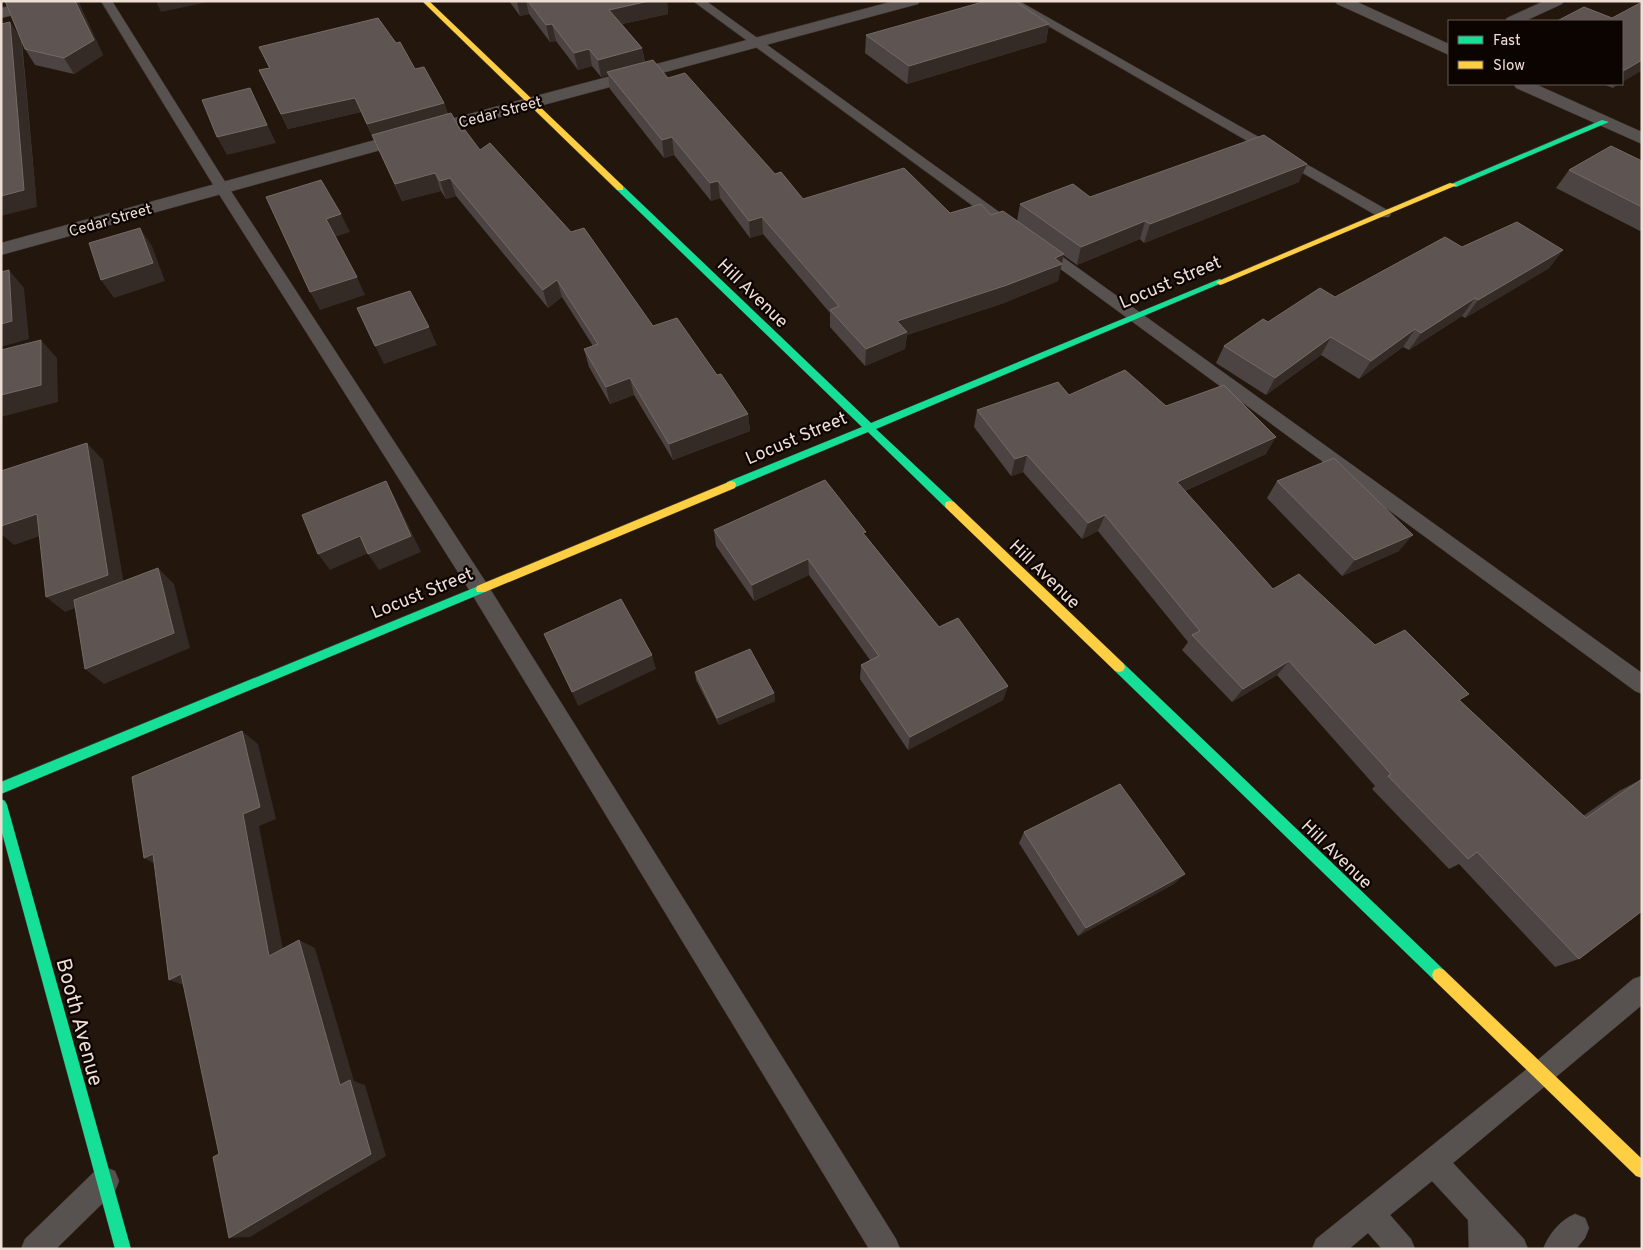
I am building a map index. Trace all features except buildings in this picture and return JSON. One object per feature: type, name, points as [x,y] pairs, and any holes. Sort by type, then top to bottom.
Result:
[{"type":"street","points":[[1,13],[55,1]]},
{"type":"street","name":"Hill Avenue","points":[[425,1],[1642,1170]]},
{"type":"street","name":"Cedar Street","points":[[1,249],[530,103],[913,1]]},
{"type":"street","points":[[1342,1],[1448,50]]},
{"type":"street","points":[[1515,20],[1557,1]]},
{"type":"street","points":[[1524,85],[1642,139]]},
{"type":"street","name":"Locust Street","points":[[1,788],[1605,122]]},
{"type":"street","name":"Booth Avenue","points":[[1,805],[123,1249]]},
{"type":"lane","points":[[106,1],[222,188],[480,590],[886,1249]]},
{"type":"lane","points":[[698,1],[1642,685]]},
{"type":"lane","points":[[1010,1],[1384,214]]},
{"type":"lane","points":[[1326,1249],[1542,1073],[1642,988]]},
{"type":"lane","points":[[1433,1162],[1514,1249]]},
{"type":"lane","points":[[35,1249],[105,1181]]},
{"type":"lane","points":[[1370,1213],[1401,1249]]},
{"type":"lane","points":[[1482,1214],[1483,1249]]},
{"type":"traffic: fast","points":[[1453,185],[1605,122]]},
{"type":"traffic: fast","points":[[620,188],[950,505]]},
{"type":"traffic: fast","points":[[731,485],[1220,282]]},
{"type":"traffic: fast","points":[[1,788],[481,589]]},
{"type":"traffic: fast","points":[[1119,667],[1439,975]]},
{"type":"traffic: fast","points":[[1,805],[123,1249]]},
{"type":"traffic: slow","points":[[425,1],[620,188]]},
{"type":"traffic: slow","points":[[1220,282],[1453,185]]},
{"type":"traffic: slow","points":[[481,589],[731,485]]},
{"type":"traffic: slow","points":[[950,505],[1119,667]]},
{"type":"traffic: slow","points":[[1439,975],[1642,1170]]}]
